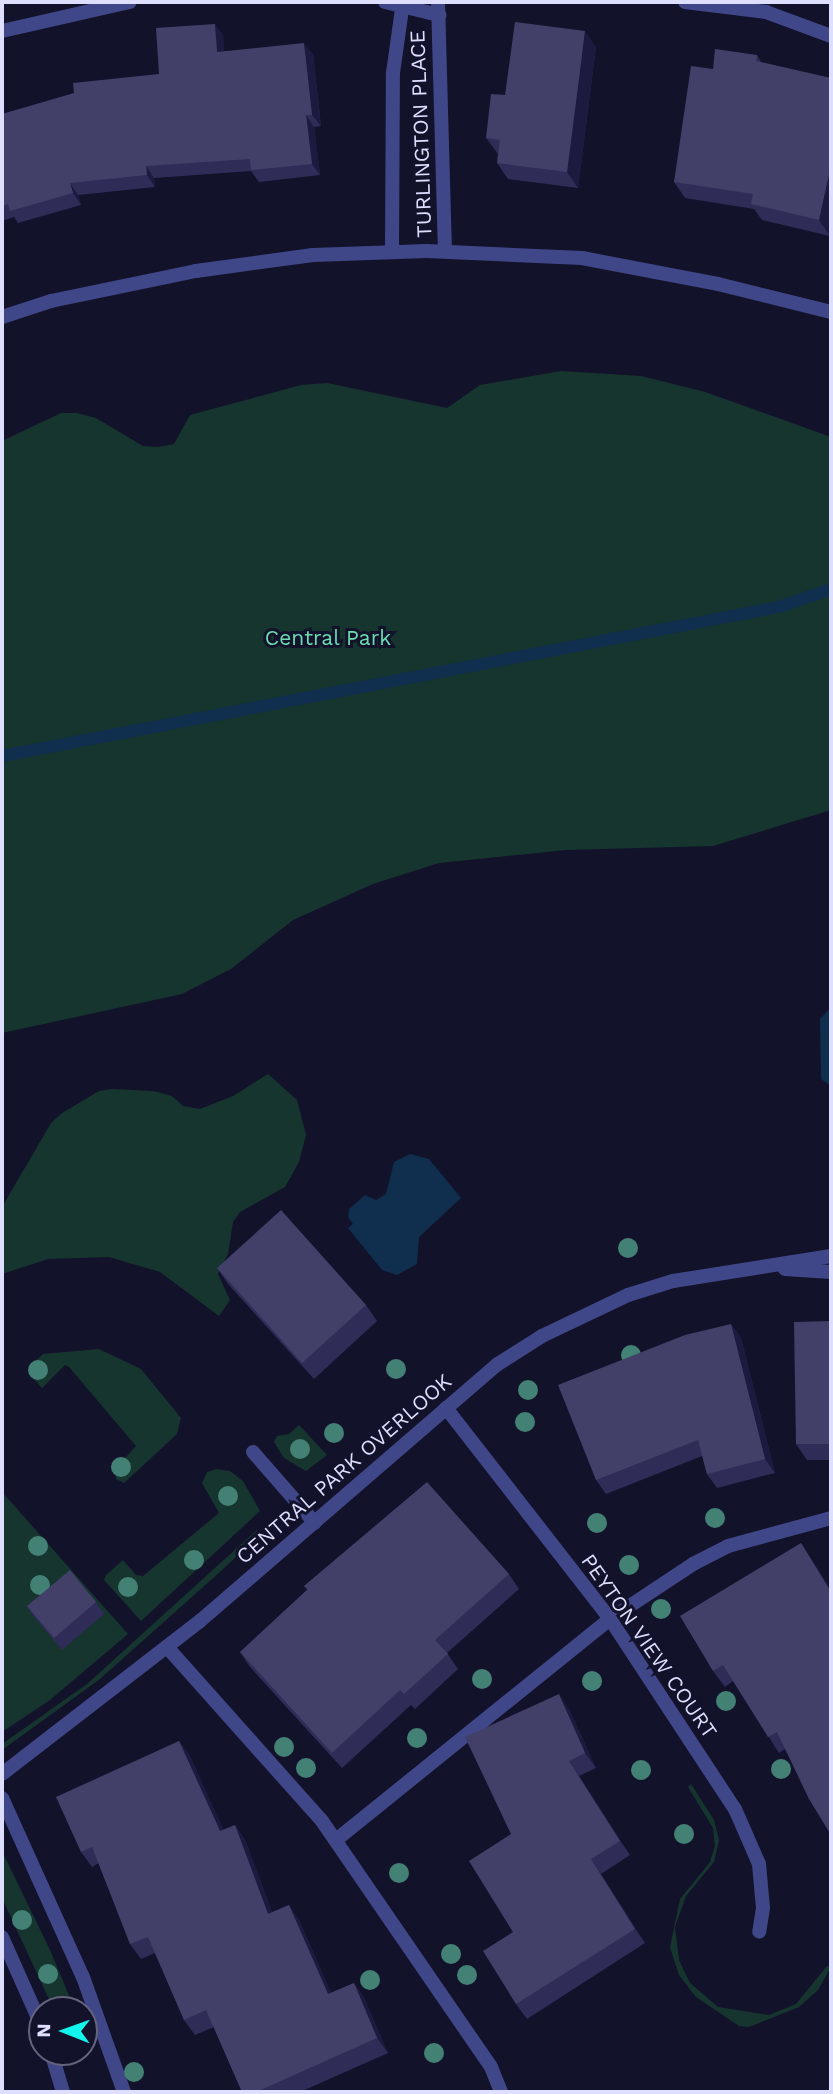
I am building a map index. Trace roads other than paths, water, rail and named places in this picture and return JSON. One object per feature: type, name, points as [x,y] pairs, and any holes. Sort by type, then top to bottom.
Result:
[{"type":"street","points":[[2,31],[130,2]]},
{"type":"street","points":[[385,2],[438,8]]},
{"type":"street","points":[[685,2],[745,5],[794,20],[831,36]]},
{"type":"street","name":"TURLINGTON PLACE","points":[[392,251],[393,73],[403,4]]},
{"type":"street","name":"TURLINGTON PLACE","points":[[438,8],[445,251]]},
{"type":"street","points":[[2,317],[51,301],[196,271],[313,255],[392,251],[582,257],[718,284],[831,312]]},
{"type":"street","name":"CENTRAL PARK OVERLOOK","points":[[2,1774],[167,1647],[498,1364],[586,1314],[673,1282],[752,1266],[831,1256]]},
{"type":"street","name":"CENTRAL PARK OVERLOOK","points":[[752,1266],[831,1272]]},
{"type":"street","name":"PEYTON VIEW COURT","points":[[446,1408],[610,1619],[751,1838],[762,1884],[760,1932]]},
{"type":"street","points":[[253,1452],[315,1523]]},
{"type":"street","points":[[335,1840],[610,1619],[728,1546],[831,1518]]},
{"type":"street","points":[[167,1647],[335,1840],[491,2067],[500,2092]]},
{"type":"street","points":[[2,1798],[83,1977],[124,2092]]},
{"type":"street","points":[[2,1937],[28,1996]]},
{"type":"street","points":[[56,2066],[64,2092]]},
{"type":"water","points":[[831,1007],[831,1086],[821,1079],[820,1019]]},
{"type":"water","points":[[410,1154],[429,1159],[461,1198],[419,1237],[417,1264],[397,1275],[382,1270],[348,1228],[353,1224],[348,1217],[349,1209],[365,1195],[376,1200],[386,1194],[394,1162]]},
{"type":"waterway","points":[[2,756],[779,607],[831,589]]},
{"type":"park label","name":"Central Park","points":[[328,638]]}]
